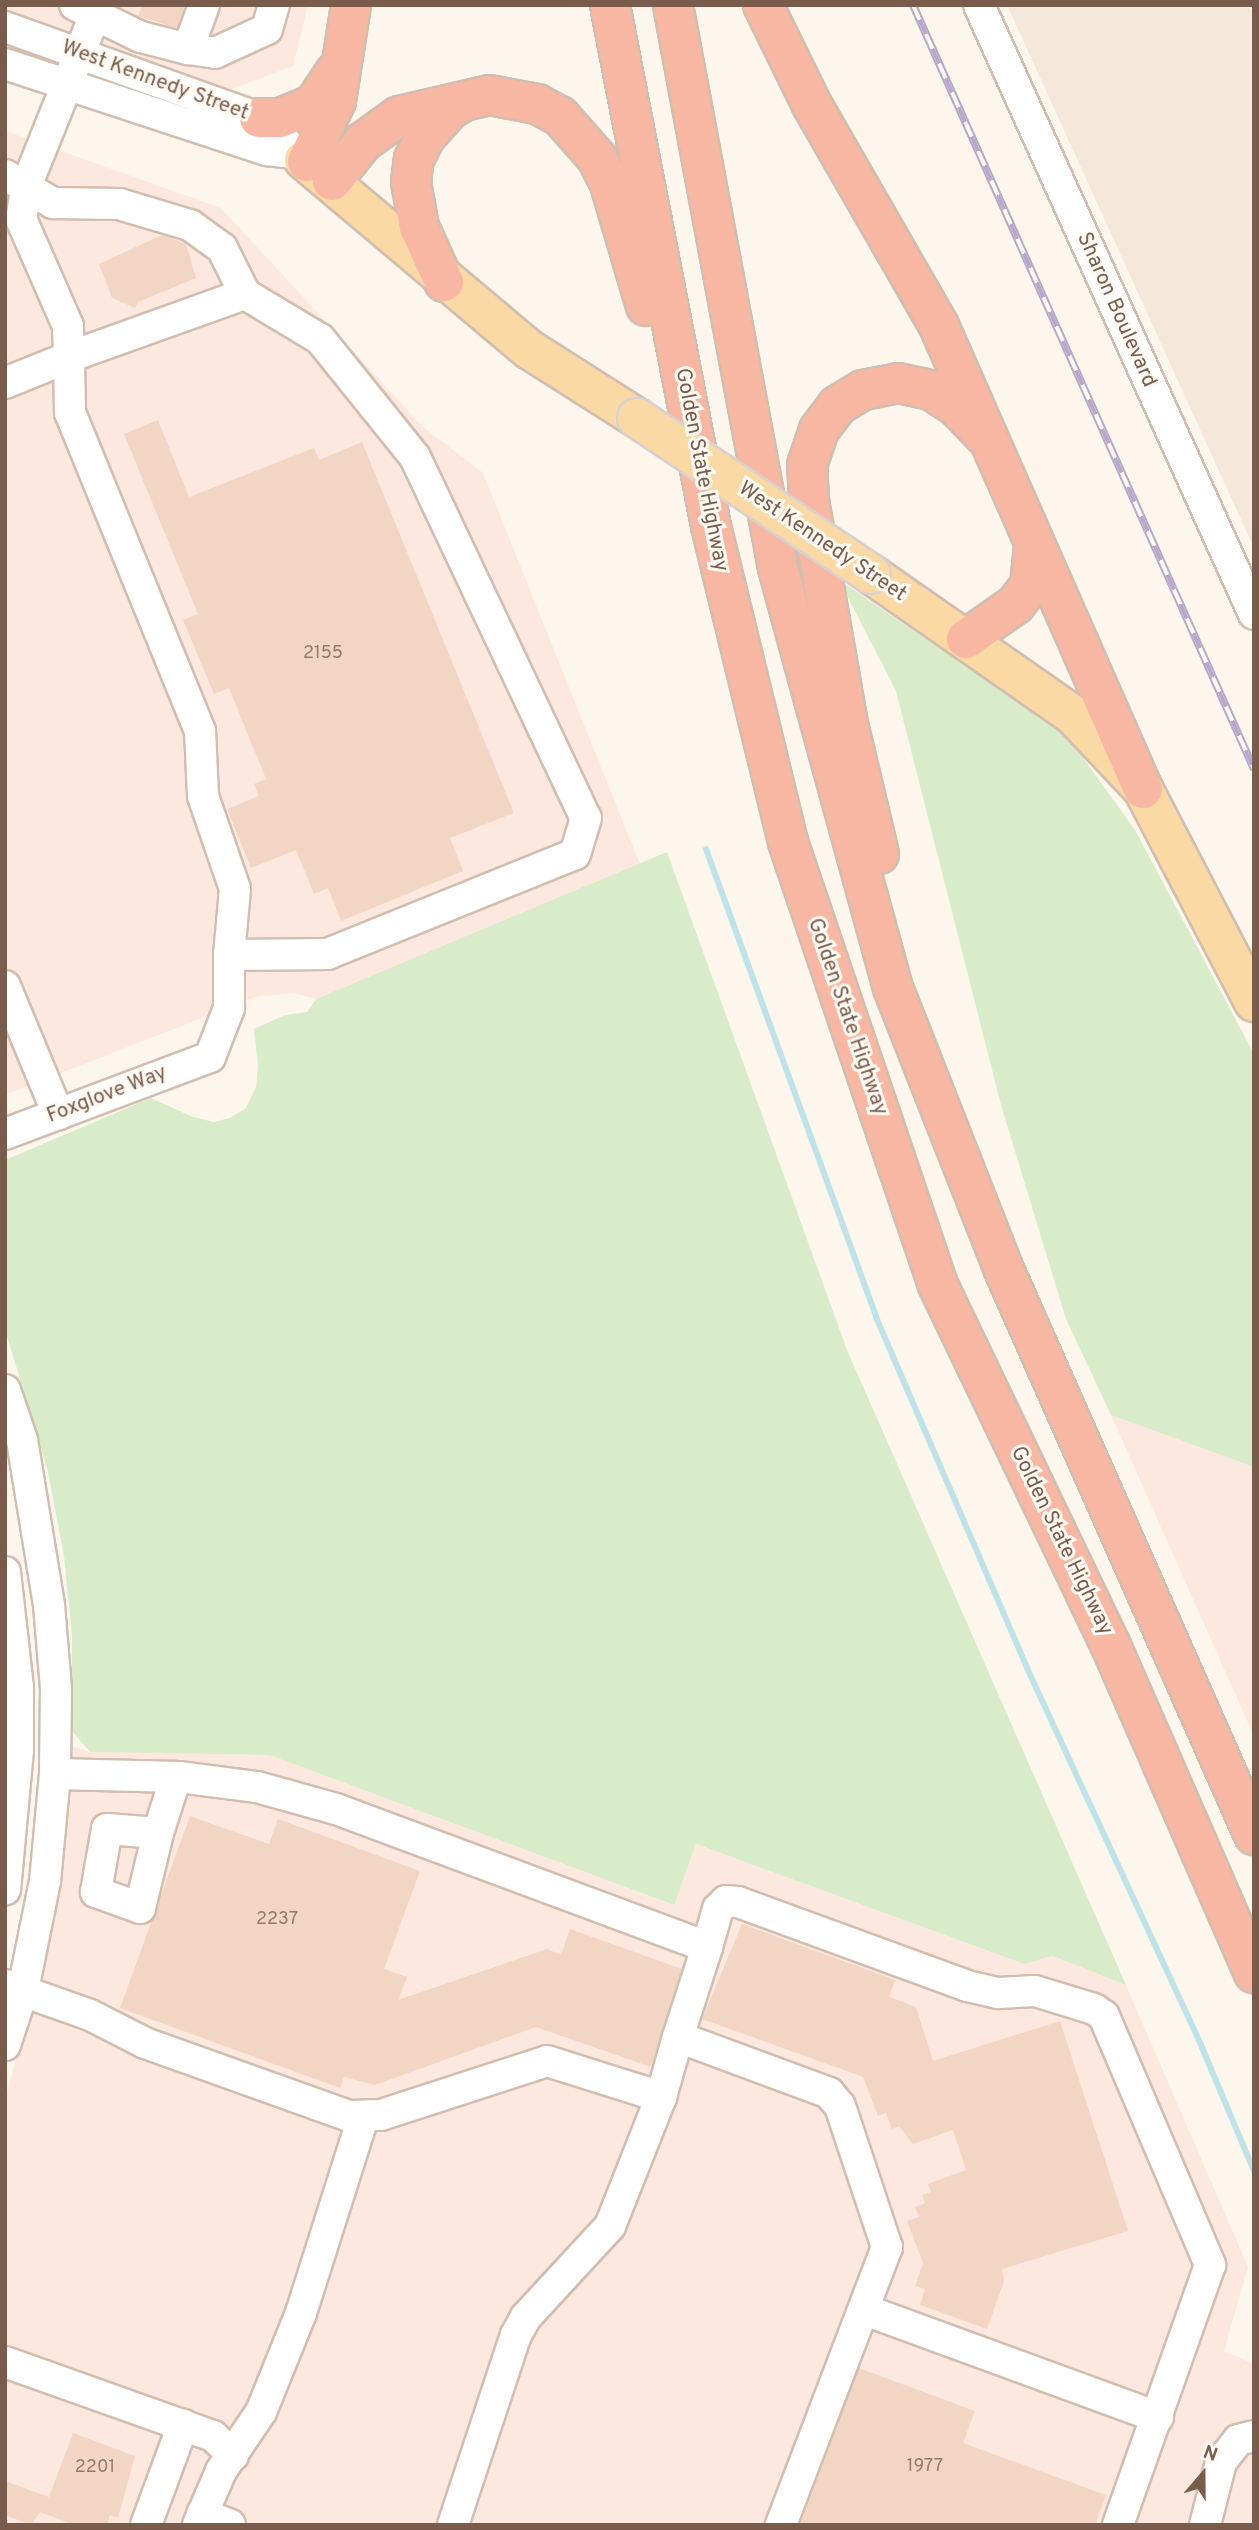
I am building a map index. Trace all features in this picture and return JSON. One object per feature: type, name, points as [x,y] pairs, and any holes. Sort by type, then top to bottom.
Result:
[{"type":"highway","points":[[310,165],[336,101],[351,5]]},
{"type":"highway","name":"Golden State Highway","points":[[610,5],[710,526],[788,842],[937,1283],[1111,1646],[1254,1973]]},
{"type":"highway","points":[[673,5],[778,568],[858,872],[893,988],[942,1119],[1133,1568],[1254,1835]]},
{"type":"highway","points":[[763,5],[811,105],[939,326],[985,436],[1143,789]]},
{"type":"highway","points":[[259,118],[280,118],[313,105],[326,90],[342,57]]},
{"type":"highway","points":[[310,165],[382,126],[424,108],[468,99],[512,97],[537,104],[561,116],[597,158],[610,184],[710,526]]},
{"type":"highway","points":[[444,282],[419,227],[411,182],[414,159],[425,137],[449,110],[468,99]]},
{"type":"highway","points":[[942,1119],[848,724],[808,500],[807,465],[819,430],[838,405],[863,390],[898,383],[930,390],[956,407],[985,436]]},
{"type":"highway","points":[[966,639],[1015,605],[1030,586],[1034,545]]},
{"type":"main road","name":"West Kennedy Street","points":[[310,165],[444,282],[530,350],[871,574],[1072,714],[1143,789],[1254,1002]]},
{"type":"street","points":[[188,49],[204,5]]},
{"type":"street","points":[[16,180],[53,203],[119,204],[190,226],[222,248],[246,294],[320,338],[415,457],[586,818],[575,854],[328,954],[229,955],[235,890],[203,796],[200,731],[70,413],[68,326],[13,222],[16,180],[68,86],[80,55],[90,8],[154,41],[215,53],[267,29],[274,5]]},
{"type":"street","name":"Sharon Boulevard","points":[[979,5],[1254,614]]},
{"type":"street","name":"West Kennedy Street","points":[[5,27],[259,118],[278,130],[310,165]]},
{"type":"street","points":[[146,76],[154,41]]},
{"type":"street","name":"West Kennedy Street","points":[[5,64],[68,86],[198,124],[310,165]]},
{"type":"street","points":[[5,383],[69,357],[246,294]]},
{"type":"street","name":"Foxglove Way","points":[[5,1134],[210,1057],[229,1008],[229,955]]},
{"type":"street","points":[[5,986],[58,1114]]},
{"type":"street","points":[[5,1390],[22,1440],[49,1605],[55,1774],[45,1881],[14,1988],[5,2045]]},
{"type":"street","points":[[5,1572],[18,1750],[6,1875]]},
{"type":"street","points":[[55,1774],[176,1777],[257,1787],[336,1808],[707,1947]]},
{"type":"street","points":[[158,1833],[176,1777]]},
{"type":"street","points":[[453,2525],[516,2335],[526,2317],[610,2227],[661,2097],[718,1909],[726,1901],[738,1902],[967,1986],[998,1993],[1035,1991],[1104,2016],[1210,2265],[1118,2525]]},
{"type":"street","points":[[14,1988],[90,2015],[145,2043],[349,2116],[381,2115],[547,2061],[661,2097]]},
{"type":"street","points":[[678,2037],[829,2093],[840,2106],[887,2247],[781,2525]]},
{"type":"street","points":[[230,2525],[200,2519],[220,2471],[261,2412],[301,2313],[363,2117]]},
{"type":"street","points":[[865,2310],[1158,2417]]},
{"type":"street","points":[[5,2362],[213,2436],[233,2455]]},
{"type":"street","points":[[146,2525],[183,2425]]},
{"type":"street","points":[[1205,2525],[1221,2462],[1238,2440],[1254,2436]]},
{"type":"shaded area","points":[[5,5],[308,5],[293,66],[229,90],[5,9]]},
{"type":"shaded area","points":[[1007,5],[1241,5],[1254,10],[1254,548]]},
{"type":"shaded area","points":[[5,131],[221,208],[423,427],[483,473],[640,864],[316,999],[293,993],[258,996],[5,1095]]},
{"type":"shaded area","points":[[1111,1415],[1254,1467],[1254,1736]]},
{"type":"shaded area","points":[[68,1745],[90,1752],[269,1755],[673,1905],[695,1844],[1024,1964],[1053,1956],[1126,1985],[1248,2267],[1224,2351],[1254,2364],[1254,2525],[5,2525],[5,2100],[57,1907],[68,1812]]},
{"type":"green space","points":[[839,580],[1051,724],[1081,755],[1135,830],[1254,1054],[1254,1467],[1111,1415],[1066,1319],[1001,1105],[896,691]]},
{"type":"green space","points":[[667,852],[847,1350],[1126,1985],[1053,1956],[1024,1964],[696,1844],[674,1905],[269,1755],[90,1752],[72,1731],[72,1636],[64,1556],[48,1472],[7,1336],[5,1160],[151,1098],[193,1117],[214,1122],[230,1118],[246,1108],[256,1087],[258,1066],[254,1029],[285,1015],[307,1012],[316,999]]},
{"type":"building","points":[[142,5],[185,5],[177,28],[138,16]]},
{"type":"building","points":[[162,235],[186,244],[196,278],[138,302],[135,308],[112,298],[99,264]]},
{"type":"building","points":[[158,420],[189,497],[314,448],[319,460],[362,442],[514,813],[450,838],[463,871],[341,921],[328,888],[314,894],[296,850],[251,868],[227,809],[259,796],[254,784],[266,779],[229,688],[214,694],[183,620],[198,614],[124,434]]},
{"type":"building","points":[[190,1816],[269,1844],[278,1819],[420,1871],[384,1969],[407,1977],[398,2000],[547,1949],[561,1955],[570,1929],[682,1969],[651,2067],[536,2027],[375,2085],[344,2077],[340,2088],[120,2008]]},
{"type":"building","points":[[742,1924],[895,1980],[889,1997],[916,2007],[933,2061],[1060,2021],[1128,2231],[1002,2269],[1004,2281],[987,2329],[920,2305],[925,2289],[915,2286],[923,2263],[907,2221],[919,2217],[915,2207],[925,2203],[922,2195],[931,2192],[928,2184],[966,2170],[953,2130],[913,2144],[899,2126],[892,2129],[886,2113],[878,2116],[863,2077],[702,2019]]},
{"type":"building","points":[[859,2368],[975,2411],[963,2443],[1106,2495],[1095,2525],[800,2525]]},
{"type":"building","points":[[73,2433],[135,2456],[118,2518],[110,2515],[107,2525],[75,2525],[40,2512],[31,2525],[5,2515],[5,2481],[49,2497]]},
{"type":"waterway","points":[[706,849],[876,1317],[1027,1668],[1201,2045],[1254,2171]]},
{"type":"railway","points":[[913,5],[1254,769]]}]
